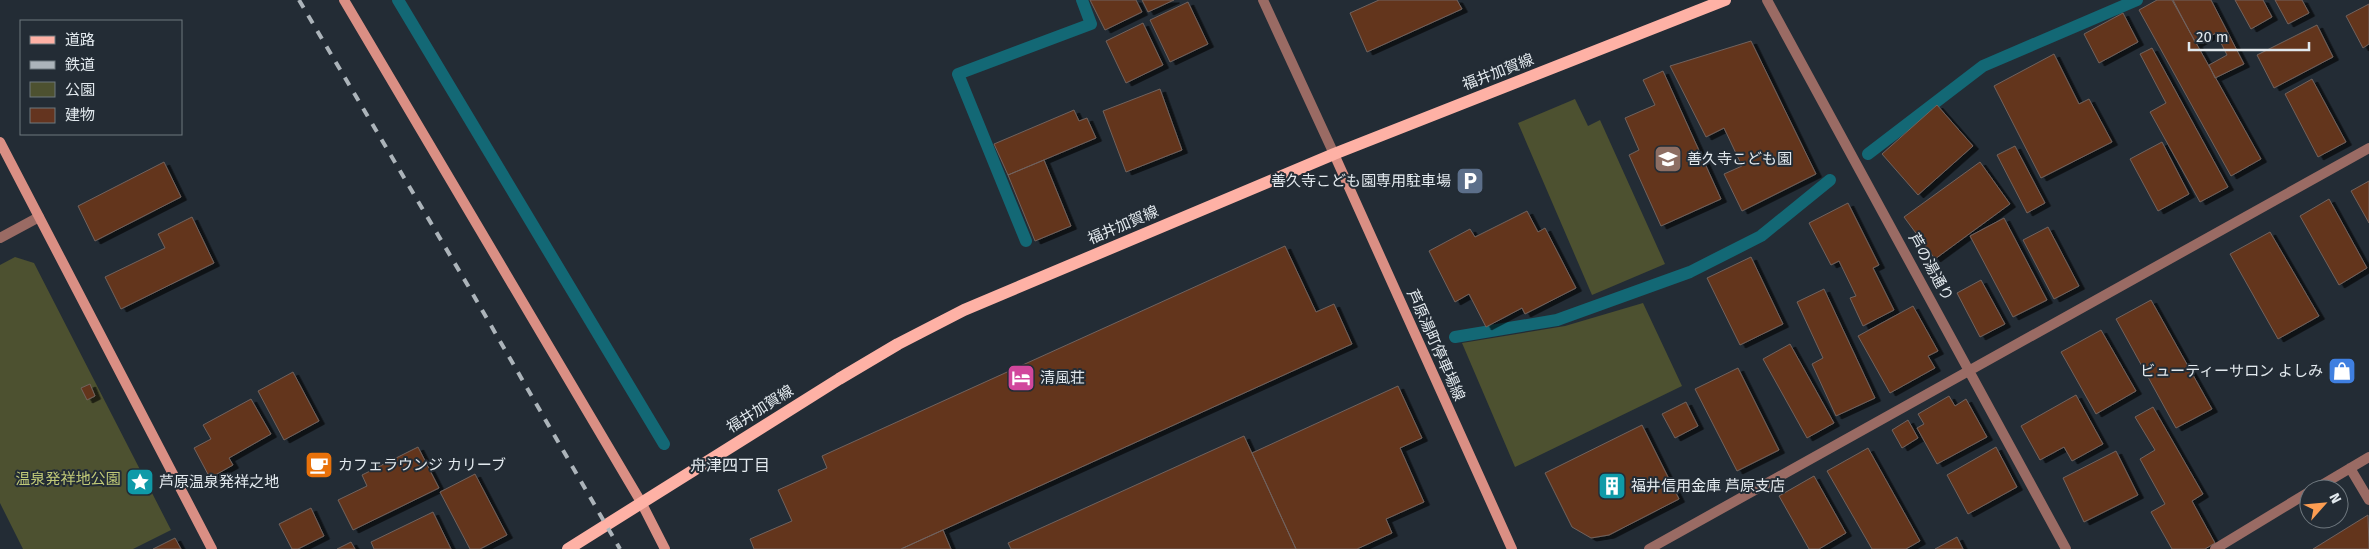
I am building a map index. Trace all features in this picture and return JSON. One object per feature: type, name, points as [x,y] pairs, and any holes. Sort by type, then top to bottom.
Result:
[{"type":"main road","name":"福井加賀線","points":[[568,549],[898,344],[964,310],[1334,154],[1725,0]]},
{"type":"street","points":[[344,0],[641,502],[665,549]]},
{"type":"street","points":[[1263,0],[1334,154]]},
{"type":"street","name":"芦の湯通り","points":[[1768,0],[2066,549]]},
{"type":"street","points":[[0,142],[212,549]]},
{"type":"street","points":[[1649,549],[2369,148]]},
{"type":"street","name":"芦原湯町停車場線","points":[[1334,154],[1512,549]]},
{"type":"street","points":[[0,238],[39,217]]},
{"type":"street","points":[[2331,479],[2369,457]]},
{"type":"street","points":[[2350,468],[2369,500]]},
{"type":"street","points":[[2215,549],[2299,498]]},
{"type":"green space","points":[[1575,99],[1588,126],[1600,120],[1665,264],[1592,295],[1518,123]]},
{"type":"green space","name":"温泉発祥地公園","points":[[15,257],[34,263],[171,530],[133,549],[23,549],[0,503],[0,265]]},
{"type":"green space","points":[[1643,303],[1682,386],[1515,467],[1462,343],[1565,326]]},
{"type":"building","points":[[1090,0],[1136,0],[1142,12],[1105,30]]},
{"type":"building","points":[[1142,0],[1174,0],[1148,12]]},
{"type":"building","points":[[1379,0],[1457,0],[1462,9],[1367,52],[1350,13]]},
{"type":"building","points":[[2157,0],[2172,0],[2261,159],[2231,176],[2139,10]]},
{"type":"building","points":[[2173,0],[2211,0],[2244,64],[2215,78],[2209,65],[2227,55],[2216,33],[2196,44]]},
{"type":"building","points":[[2235,0],[2263,0],[2272,17],[2251,29]]},
{"type":"building","points":[[2275,0],[2302,0],[2309,13],[2288,24]]},
{"type":"building","points":[[1188,2],[1208,44],[1170,62],[1150,20]]},
{"type":"building","points":[[2369,4],[2369,44],[2363,48],[2346,16]]},
{"type":"building","points":[[2123,13],[2138,42],[2099,63],[2084,34]]},
{"type":"building","points":[[1143,23],[1163,65],[1126,83],[1106,41]]},
{"type":"building","points":[[2317,25],[2333,57],[2274,88],[2257,55]]},
{"type":"building","points":[[1751,41],[1816,174],[1742,211],[1724,174],[1742,166],[1724,128],[1706,137],[1670,66]]},
{"type":"building","points":[[2152,48],[2228,187],[2200,202],[2150,112],[2166,103],[2140,54]]},
{"type":"building","points":[[2054,54],[2079,104],[2089,99],[2112,142],[2041,178],[1994,86]]},
{"type":"building","points":[[1663,71],[1721,199],[1661,226],[1629,155],[1639,150],[1625,118],[1655,105],[1643,80]]},
{"type":"building","points":[[2312,79],[2346,142],[2318,157],[2285,94]]},
{"type":"building","points":[[1160,89],[1182,150],[1126,172],[1103,111]]},
{"type":"building","points":[[1937,105],[1973,146],[1918,195],[1882,154]]},
{"type":"building","points":[[1074,110],[1079,121],[1087,118],[1096,138],[1008,175],[994,144]]},
{"type":"building","points":[[2162,142],[2189,194],[2158,211],[2130,159]]},
{"type":"building","points":[[2015,146],[2045,203],[2027,213],[1997,155]]},
{"type":"building","points":[[1044,160],[1071,226],[1035,241],[1008,175]]},
{"type":"building","points":[[164,162],[181,197],[95,241],[78,206]]},
{"type":"building","points":[[1980,162],[2010,204],[1935,259],[1904,217]]},
{"type":"building","points":[[2369,181],[2369,223],[2351,191]]},
{"type":"building","points":[[2329,199],[2367,268],[2339,285],[2300,216]]},
{"type":"building","points":[[1848,203],[1879,265],[1873,268],[1894,310],[1863,326],[1850,298],[1856,296],[1839,261],[1831,265],[1809,223]]},
{"type":"building","points":[[1527,211],[1538,232],[1545,228],[1576,288],[1525,314],[1522,308],[1486,327],[1469,294],[1455,302],[1429,251],[1470,229],[1475,237]]},
{"type":"building","points":[[192,217],[214,263],[121,309],[105,277],[165,248],[158,234]]},
{"type":"building","points":[[2004,218],[2047,300],[2013,317],[1970,236]]},
{"type":"building","points":[[2048,227],[2079,286],[2054,299],[2023,240]]},
{"type":"building","points":[[2270,232],[2319,316],[2278,339],[2230,254]]},
{"type":"building","points":[[1285,246],[1316,312],[1334,304],[1352,344],[901,549],[754,549],[750,539],[792,521],[778,490],[827,468],[822,456]]},
{"type":"building","points":[[1751,257],[1783,324],[1740,345],[1707,278]]},
{"type":"building","points":[[1981,280],[2005,324],[1980,337],[1957,293]]},
{"type":"building","points":[[1824,289],[1875,398],[1836,416],[1812,364],[1823,358],[1797,302]]},
{"type":"building","points":[[2151,300],[2212,409],[2176,428],[2116,319]]},
{"type":"building","points":[[1913,306],[1938,351],[1928,356],[1935,368],[1890,393],[1858,336]]},
{"type":"building","points":[[2101,330],[2136,391],[2096,414],[2061,352]]},
{"type":"building","points":[[1790,344],[1834,423],[1807,438],[1763,359]]},
{"type":"building","points":[[1738,368],[1779,450],[1737,471],[1695,389]]},
{"type":"building","points":[[293,372],[319,421],[284,440],[258,391]]},
{"type":"building","points":[[90,384],[95,396],[87,400],[81,388]]},
{"type":"building","points":[[1398,386],[1422,438],[1400,448],[1424,502],[1386,519],[1392,533],[1357,549],[1296,549],[1252,453]]},
{"type":"building","points":[[2076,395],[2103,444],[2072,461],[2064,447],[2040,460],[2021,426]]},
{"type":"building","points":[[1949,396],[1955,406],[1966,399],[1987,437],[1937,464],[1917,428],[1924,424],[1918,414]]},
{"type":"building","points":[[251,399],[271,434],[229,458],[233,465],[210,478],[194,448],[211,439],[203,425]]},
{"type":"building","points":[[1686,402],[1698,426],[1675,438],[1662,414]]},
{"type":"building","points":[[2153,407],[2203,494],[2192,501],[2215,543],[2205,549],[2172,549],[2151,512],[2165,504],[2140,459],[2155,450],[2135,417]]},
{"type":"building","points":[[1908,420],[1918,438],[1902,448],[1892,430]]},
{"type":"building","name":"福井信用金庫 芦原支店","points":[[1642,425],[1679,499],[1609,535],[1591,538],[1572,527],[1545,473]]},
{"type":"building","points":[[1244,436],[1296,549],[1011,549],[1008,543]]},
{"type":"building","points":[[418,447],[439,488],[353,530],[338,500],[367,486],[362,475]]},
{"type":"building","points":[[1996,447],[2017,487],[1968,514],[1947,475]]},
{"type":"building","points":[[1868,448],[1920,541],[1906,549],[1872,549],[1827,471]]},
{"type":"building","points":[[2116,451],[2138,495],[2084,522],[2063,478]]},
{"type":"building","points":[[475,474],[507,535],[480,549],[470,549],[440,492]]},
{"type":"building","points":[[1814,476],[1846,533],[1819,549],[1809,549],[1779,496]]},
{"type":"building","points":[[311,508],[324,536],[298,549],[292,549],[279,524]]},
{"type":"building","points":[[433,512],[451,549],[374,549],[371,542]]},
{"type":"building","points":[[2368,515],[2369,549],[2313,549],[2345,529],[2349,529],[2349,527]]},
{"type":"building","points":[[943,530],[951,549],[901,549]]},
{"type":"building","points":[[1957,537],[1963,549],[1935,549]]},
{"type":"building","points":[[175,538],[181,549],[153,549]]},
{"type":"building","points":[[351,542],[355,549],[337,549]]},
{"type":"waterway","points":[[398,0],[664,444]]},
{"type":"waterway","points":[[1026,241],[958,74],[1091,24],[1082,0]]},
{"type":"waterway","points":[[1868,154],[1983,66],[2137,0]]},
{"type":"waterway","points":[[1455,337],[1557,320],[1690,272],[1761,236],[1830,180]]},
{"type":"railway","points":[[299,0],[467,284],[620,549]]},
{"type":"place","name":"善久寺こども園","points":[[1668,159]]},
{"type":"place","name":"善久寺こども園専用駐車場","points":[[1470,181]]},
{"type":"place","name":"ビューティーサロン よしみ","points":[[2342,371]]},
{"type":"place","name":"清風荘","points":[[1021,378]]},
{"type":"place","name":"カフェラウンジ カリーブ","points":[[319,465]]},
{"type":"place","name":"芦原温泉発祥之地","points":[[140,482]]},
{"type":"place","name":"福井信用金庫 芦原支店","points":[[1612,486]]},
{"type":"district","name":"舟津四丁目","points":[[730,465]]}]
